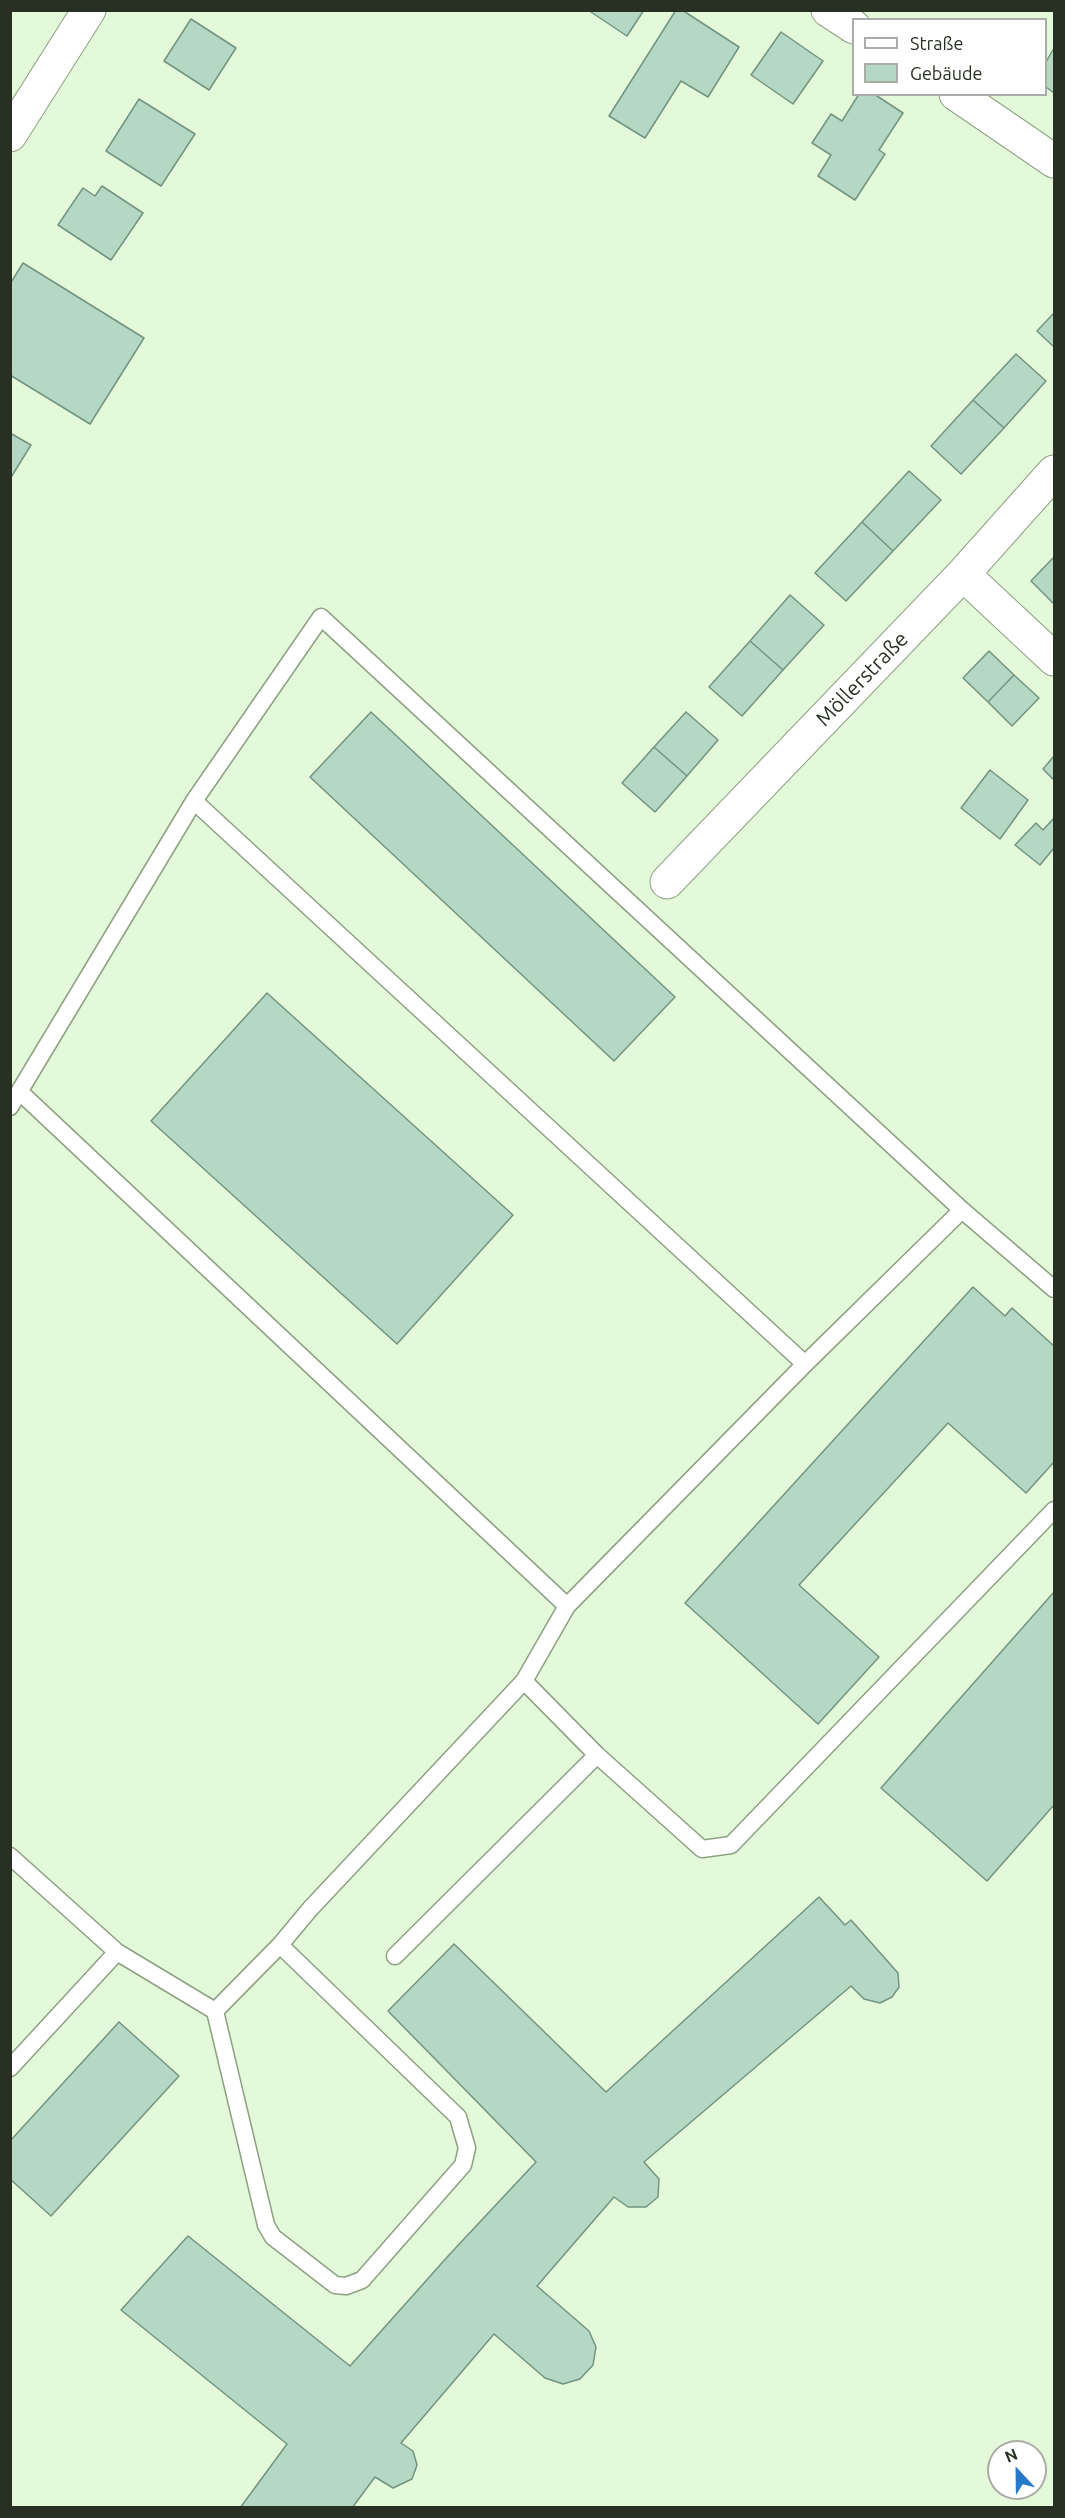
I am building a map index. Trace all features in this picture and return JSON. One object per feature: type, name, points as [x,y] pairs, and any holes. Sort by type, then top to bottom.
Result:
[{"type":"street","points":[[10,135],[89,10]]},
{"type":"street","points":[[828,10],[852,26]]},
{"type":"street","points":[[959,96],[1054,161]]},
{"type":"street","name":"Möllerstraße","points":[[667,882],[963,574],[1054,472]]},
{"type":"street","points":[[963,574],[1054,659]]},
{"type":"lane","points":[[10,1107],[21,1093],[194,801],[321,616],[962,1210],[1054,1289]]},
{"type":"lane","points":[[194,801],[806,1364]]},
{"type":"lane","points":[[21,1093],[567,1606]]},
{"type":"lane","points":[[215,2011],[280,1945],[310,1909],[524,1681],[567,1606],[962,1210]]},
{"type":"lane","points":[[524,1681],[597,1755],[702,1849],[731,1845],[1054,1510]]},
{"type":"lane","points":[[395,1956],[597,1755]]},
{"type":"lane","points":[[10,1856],[117,1952],[215,2011],[266,2225],[273,2237],[335,2285],[346,2286],[362,2280],[463,2165],[467,2148],[458,2117],[280,1945]]},
{"type":"lane","points":[[10,2068],[117,1952]]},
{"type":"building","points":[[588,10],[644,10],[627,36]]},
{"type":"building","points":[[676,10],[682,10],[739,47],[708,97],[681,81],[645,138],[609,116]]},
{"type":"building","points":[[191,19],[236,48],[209,90],[164,61]]},
{"type":"building","points":[[781,32],[823,61],[793,104],[751,75]]},
{"type":"building","points":[[1054,48],[1054,93],[1047,88],[1047,60]]},
{"type":"building","points":[[858,96],[877,96],[903,113],[879,150],[885,154],[855,200],[818,176],[831,155],[812,143],[831,114],[842,121]]},
{"type":"building","points":[[139,99],[195,134],[161,186],[106,151]]},
{"type":"building","points":[[102,186],[143,213],[111,260],[58,225],[83,188],[95,196]]},
{"type":"building","points":[[23,263],[144,338],[90,424],[10,375],[10,284]]},
{"type":"building","points":[[1054,313],[1054,347],[1037,331]]},
{"type":"building","points":[[1016,354],[1046,381],[1004,428],[973,400]]},
{"type":"building","points":[[973,400],[1004,428],[961,474],[931,446]]},
{"type":"building","points":[[10,433],[31,445],[10,479]]},
{"type":"building","points":[[909,471],[941,500],[893,551],[862,522]]},
{"type":"building","points":[[862,522],[893,551],[846,601],[815,573]]},
{"type":"building","points":[[1054,557],[1054,604],[1031,581]]},
{"type":"building","points":[[790,595],[824,625],[783,670],[750,641]]},
{"type":"building","points":[[750,641],[783,670],[742,716],[709,687]]},
{"type":"building","points":[[989,651],[1014,675],[988,702],[963,678]]},
{"type":"building","points":[[1014,675],[1039,698],[1012,726],[988,702]]},
{"type":"building","points":[[371,712],[675,997],[614,1061],[310,777]]},
{"type":"building","points":[[686,712],[718,740],[687,776],[654,747]]},
{"type":"building","points":[[654,747],[687,776],[655,812],[622,783]]},
{"type":"building","points":[[1054,756],[1054,780],[1043,769]]},
{"type":"building","points":[[990,770],[1028,800],[1000,839],[961,808]]},
{"type":"building","points":[[1054,818],[1054,848],[1040,865],[1015,845],[1036,823],[1043,830]]},
{"type":"building","points":[[267,993],[513,1215],[397,1344],[151,1121]]},
{"type":"building","points":[[973,1287],[1005,1316],[1012,1308],[1054,1346],[1054,1462],[1026,1493],[948,1423],[799,1585],[879,1657],[818,1724],[685,1603]]},
{"type":"building","points":[[1054,1592],[1054,1805],[987,1881],[881,1788]]},
{"type":"building","points":[[819,1897],[845,1925],[851,1920],[898,1973],[899,1987],[892,1997],[880,2003],[864,1999],[851,1986],[644,2162],[659,2179],[658,2197],[646,2207],[628,2207],[614,2197],[537,2286],[589,2331],[596,2347],[593,2365],[580,2379],[563,2384],[545,2378],[494,2334],[401,2443],[413,2451],[417,2465],[412,2479],[393,2488],[375,2477],[352,2508],[240,2508],[287,2444],[121,2310],[188,2236],[350,2366],[536,2162],[388,2011],[454,1944],[606,2092]]},
{"type":"building","points":[[119,2022],[179,2076],[51,2216],[10,2179],[10,2141]]}]
